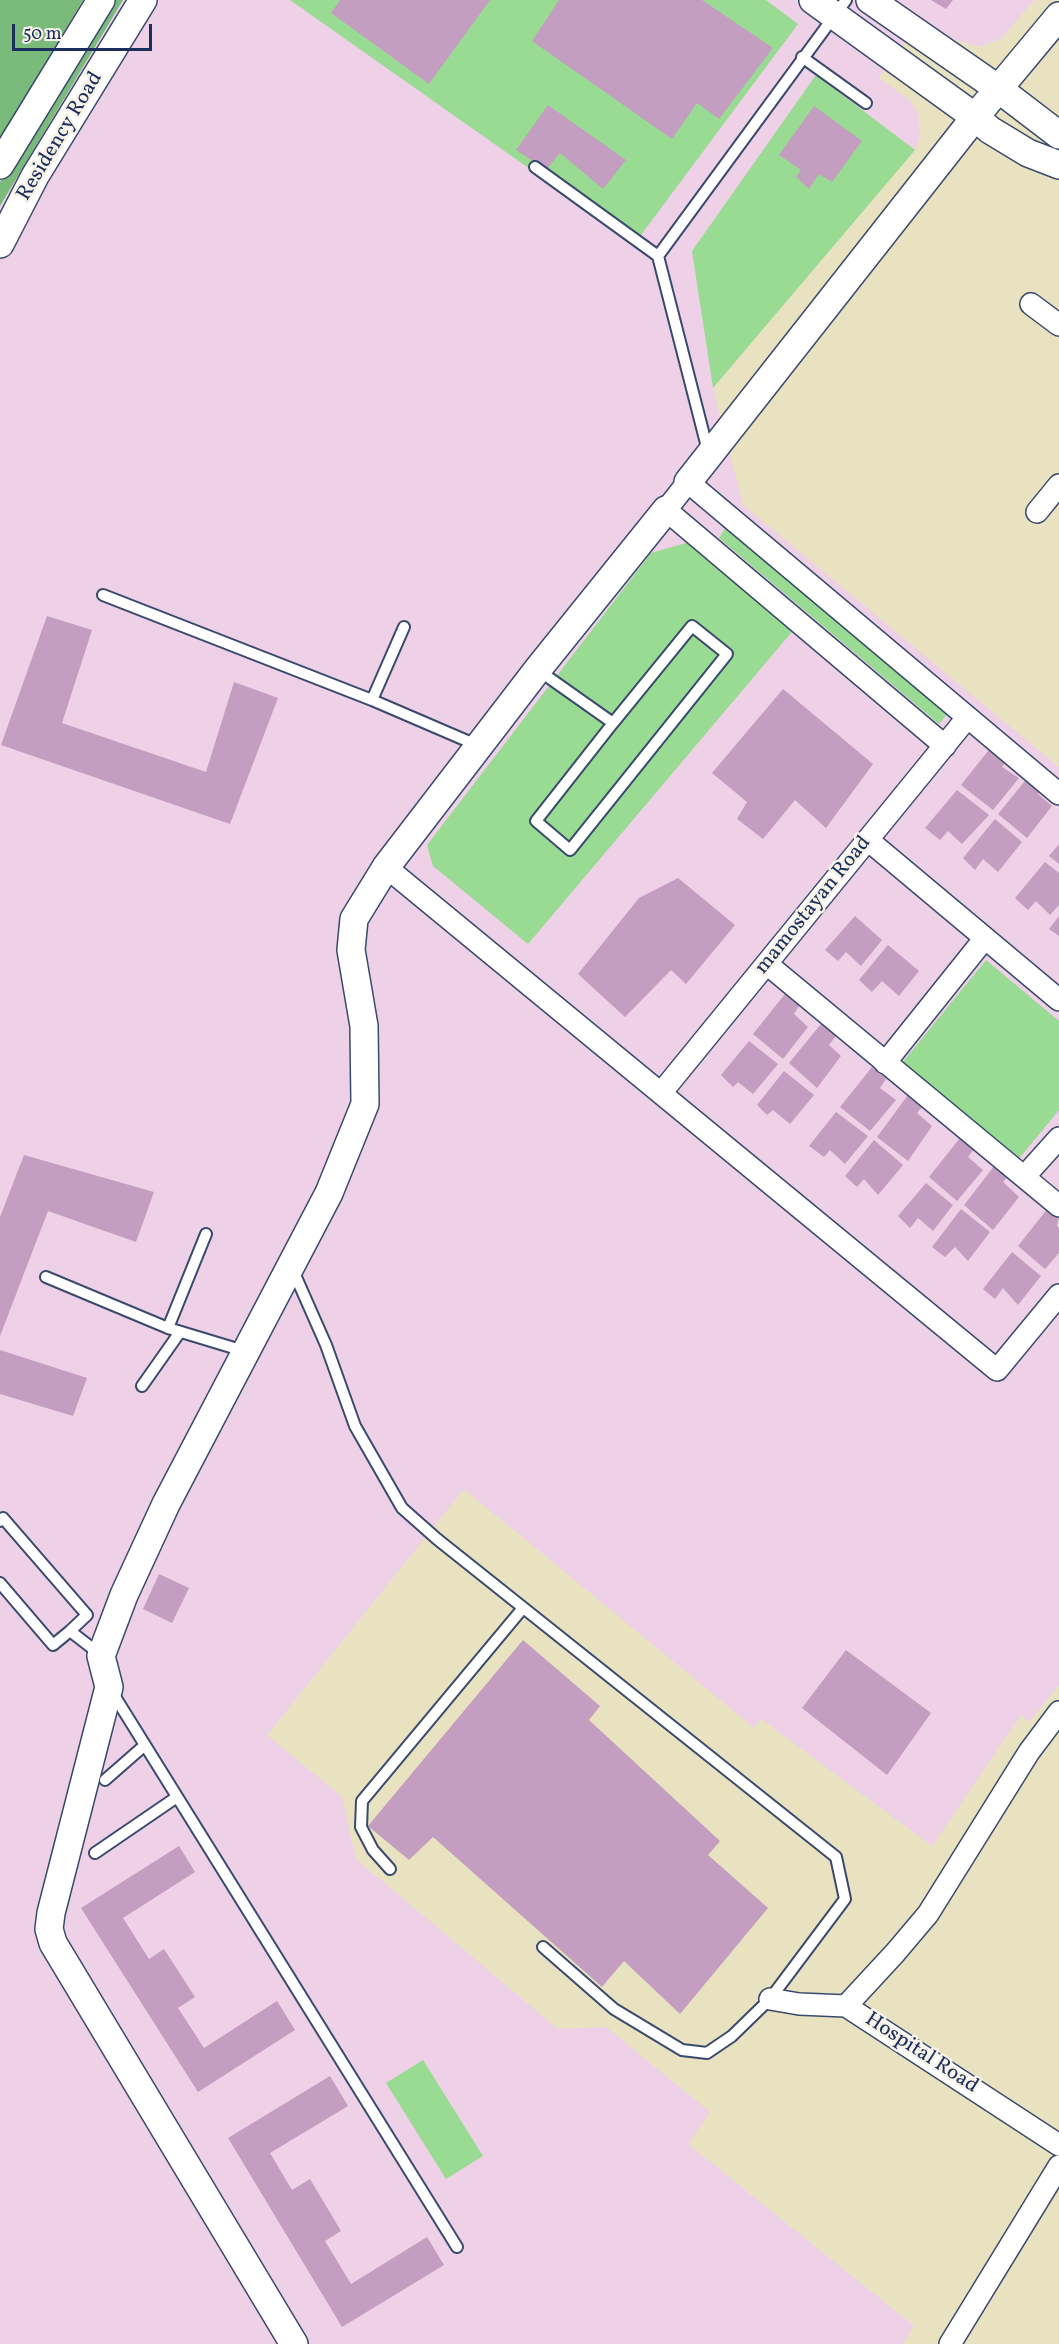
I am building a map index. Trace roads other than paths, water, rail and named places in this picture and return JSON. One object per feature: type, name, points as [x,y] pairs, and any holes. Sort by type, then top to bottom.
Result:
[{"type":"street","name":"Residency Road","points":[[0,165],[101,0]]},
{"type":"street","name":"Residency Road","points":[[0,244],[35,176],[143,0]]},
{"type":"street","points":[[831,5],[875,15],[930,41],[1059,135]]},
{"type":"street","points":[[875,15],[910,69],[1008,142],[1059,165]]},
{"type":"street","points":[[294,2344],[52,1943],[49,1929],[51,1913],[109,1687],[102,1656],[124,1595],[166,1504],[244,1351],[292,1266],[328,1193],[365,1104],[364,1026],[351,950],[354,919],[386,867],[538,669],[975,117],[1000,90],[1059,16]]},
{"type":"street","points":[[910,69],[930,41]]},
{"type":"street","points":[[1030,304],[1059,325]]},
{"type":"street","points":[[688,482],[1059,794]]},
{"type":"street","points":[[1037,512],[1059,485]]},
{"type":"street","points":[[666,510],[945,746]]},
{"type":"street","name":"mamostayan Road","points":[[661,1093],[968,718]]},
{"type":"street","points":[[868,840],[1059,999]]},
{"type":"street","points":[[386,867],[997,1370],[1059,1295]]},
{"type":"street","points":[[885,1063],[985,938]]},
{"type":"street","points":[[766,964],[1059,1206]]},
{"type":"street","points":[[1024,1177],[1059,1138]]},
{"type":"street","points":[[846,2006],[896,1953],[928,1914],[1029,1752],[1059,1712]]},
{"type":"street","name":"Hospital Road","points":[[770,1999],[799,2004],[846,2006],[1059,2145]]},
{"type":"street","points":[[950,2344],[1059,2166]]},
{"type":"lane","points":[[658,256],[802,57],[831,5]]},
{"type":"lane","points":[[802,57],[866,103]]},
{"type":"lane","points":[[535,167],[658,256],[709,455]]},
{"type":"lane","points":[[103,595],[372,700],[479,746]]},
{"type":"lane","points":[[692,626],[727,654],[570,850],[536,821],[613,723],[692,626]]},
{"type":"lane","points":[[372,700],[404,627]]},
{"type":"lane","points":[[538,669],[613,723]]},
{"type":"lane","points":[[168,1328],[206,1234]]},
{"type":"lane","points":[[292,1266],[326,1345],[354,1425],[402,1508],[523,1608],[836,1857],[845,1899],[770,1999],[732,2036],[707,2053],[682,2050],[614,2009],[543,1947]]},
{"type":"lane","points":[[46,1277],[168,1328],[244,1351]]},
{"type":"lane","points":[[142,1386],[180,1332]]},
{"type":"lane","points":[[0,1521],[3,1518],[87,1615],[53,1645],[0,1583]]},
{"type":"lane","points":[[390,1869],[373,1850],[361,1827],[362,1801],[523,1608]]},
{"type":"lane","points":[[70,1631],[102,1656]]},
{"type":"lane","points":[[109,1687],[457,2247]]},
{"type":"lane","points":[[105,1780],[145,1745]]},
{"type":"lane","points":[[94,1853],[177,1797]]}]
